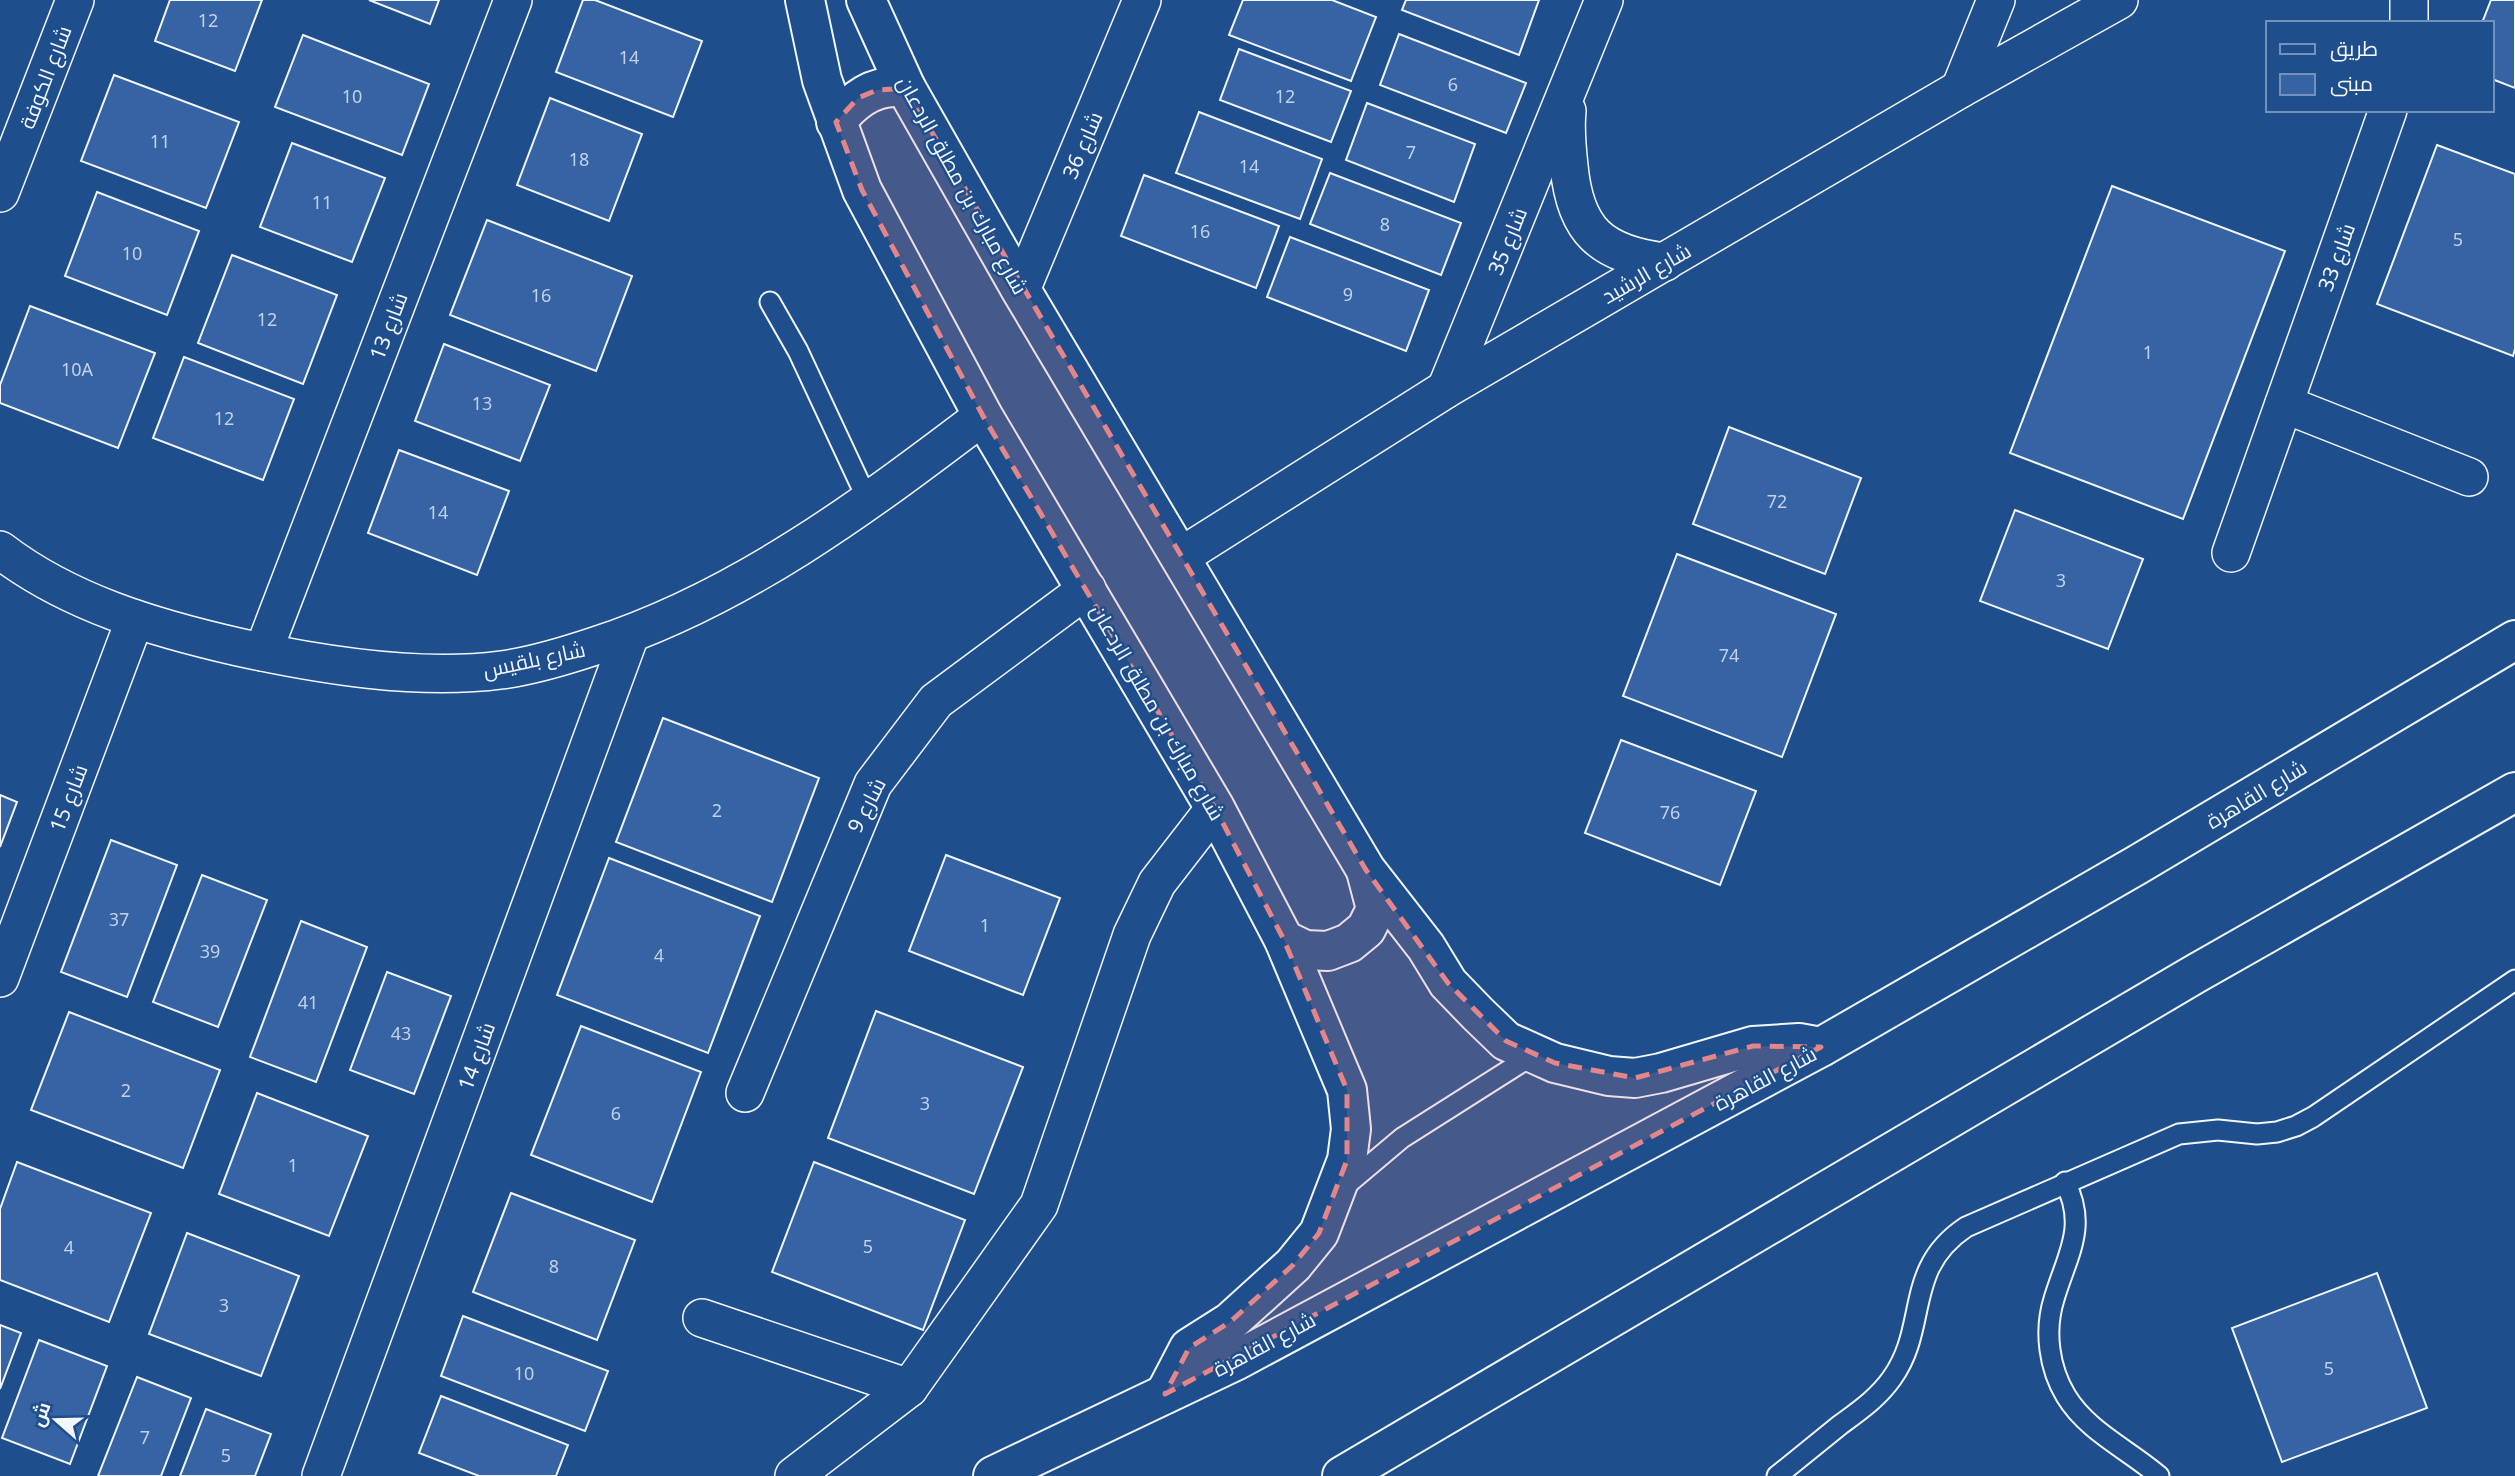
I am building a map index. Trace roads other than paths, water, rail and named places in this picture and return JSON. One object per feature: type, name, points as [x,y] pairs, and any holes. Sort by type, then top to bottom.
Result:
[{"type":"street","name":"شارع الكوفة","points":[[0,193],[75,0]]},
{"type":"street","name":"شارع 13","points":[[263,652],[513,0]]},
{"type":"street","name":"شارع مبارك بن مطلق الردعان","points":[[804,0],[821,80],[862,190],[984,416],[1215,808],[1284,940],[1347,1090],[1351,1129],[1347,1160],[1319,1233],[1293,1265],[1230,1322],[1189,1348],[1165,1394]]},
{"type":"street","name":"شارع مبارك بن مطلق الردعان","points":[[866,0],[906,88],[1021,290],[1366,870],[1426,947],[1448,983],[1506,1041],[1555,1062],[1609,1076],[1635,1078],[1661,1073],[1753,1046],[1799,1043],[1821,1047]]},
{"type":"street","name":"شارع 36","points":[[1021,290],[1142,0]]},
{"type":"street","name":"شارع 35","points":[[1446,389],[1604,0]]},
{"type":"street","points":[[1961,89],[1996,0]]},
{"type":"street","name":"شارع الرشيد","points":[[1180,557],[1446,389],[2119,0]]},
{"type":"street","points":[[2409,0],[2409,21]]},
{"type":"street","points":[[836,122],[858,98],[877,90],[906,88]]},
{"type":"street","name":"شارع 35","points":[[1568,93],[1568,163],[1571,185],[1580,214],[1593,233],[1611,248],[1629,256],[1665,262]]},
{"type":"street","name":"شارع 33","points":[[2231,553],[2387,112]]},
{"type":"street","points":[[2284,404],[2469,477]]},
{"type":"street","name":"شارع بلقيس","points":[[0,551],[73,594],[164,629],[263,652],[381,669],[464,673],[501,670],[540,663],[630,635],[685,610],[815,538],[869,503],[984,416]]},
{"type":"street","name":"شارع 9","points":[[745,1093],[873,784],[936,701],[1087,589]]},
{"type":"street","name":"شارع 15","points":[[0,978],[135,619]]},
{"type":"street","name":"شارع 14","points":[[321,1476],[630,635]]},
{"type":"street","name":"شارع القاهرة","points":[[993,1476],[1237,1360],[1821,1047],[2137,865],[2515,640]]},
{"type":"street","points":[[1342,1476],[2195,974],[2515,792]]},
{"type":"street","points":[[794,1476],[909,1388],[1039,1205],[1132,935],[1157,883],[1215,808]]},
{"type":"street","points":[[1284,940],[1305,950],[1328,951],[1349,943],[1366,929],[1376,909],[1366,870]]},
{"type":"street","points":[[702,1318],[909,1388]]},
{"type":"lane","points":[[770,302],[798,351],[869,503]]},
{"type":"lane","points":[[1777,1476],[1879,1394],[1893,1376],[1904,1356],[1930,1264],[1945,1243],[1966,1227],[2179,1134],[2218,1130],[2277,1132],[2296,1126],[2515,980]]},
{"type":"lane","points":[[1334,1196],[1402,1138],[1511,1068],[1525,1060],[1555,1062]]},
{"type":"lane","points":[[2065,1182],[2073,1197],[2076,1230],[2053,1301],[2048,1334],[2053,1367],[2066,1397],[2088,1422],[2159,1476]]}]
